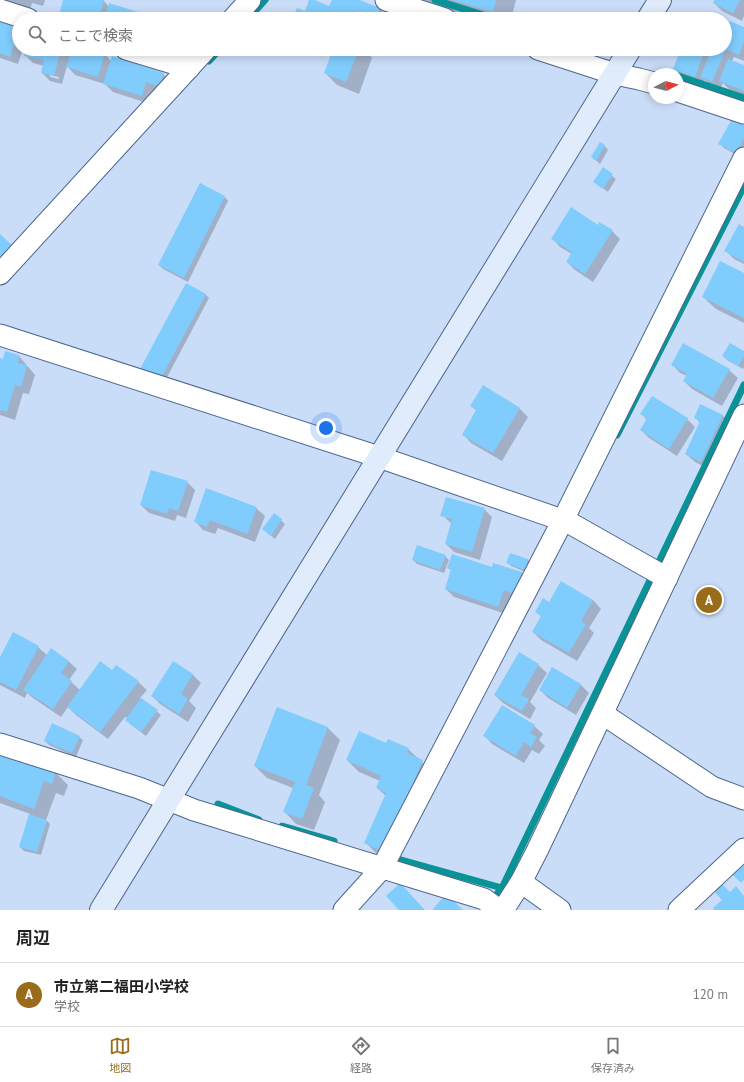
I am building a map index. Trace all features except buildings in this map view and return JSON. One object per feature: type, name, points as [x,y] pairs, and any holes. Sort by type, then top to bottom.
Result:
[{"type":"street","points":[[239,12],[250,0]]},
{"type":"street","points":[[386,0],[423,12]]},
{"type":"street","points":[[652,12],[660,0]]},
{"type":"street","points":[[0,10],[12,14]]},
{"type":"street","points":[[149,56],[189,68]]},
{"type":"street","points":[[0,274],[200,56]]},
{"type":"street","points":[[560,56],[615,74],[648,82]]},
{"type":"street","points":[[101,910],[626,56]]},
{"type":"street","points":[[684,93],[744,113]]},
{"type":"street","points":[[344,910],[389,870],[569,523],[744,158]]},
{"type":"street","points":[[0,335],[379,457],[569,523],[659,573]]},
{"type":"street","points":[[0,744],[139,788],[194,810],[389,870],[495,906],[520,882],[537,851],[603,714],[659,573],[744,415]]},
{"type":"street","points":[[603,714],[712,787],[744,799]]},
{"type":"street","points":[[679,910],[744,848]]},
{"type":"street","points":[[520,882],[560,910]]},
{"type":"waterway","points":[[254,12],[265,0]]},
{"type":"waterway","points":[[435,0],[474,12]]},
{"type":"waterway","points":[[209,61],[214,56]]},
{"type":"waterway","points":[[684,78],[744,98]]},
{"type":"waterway","points":[[617,435],[744,186]]},
{"type":"waterway","points":[[491,901],[502,888],[744,385]]},
{"type":"waterway","points":[[218,804],[259,820]]},
{"type":"waterway","points":[[282,826],[334,841]]},
{"type":"waterway","points":[[394,858],[502,888]]},
{"type":"place","name":"市立第二福田小学校","points":[[709,600]]}]
